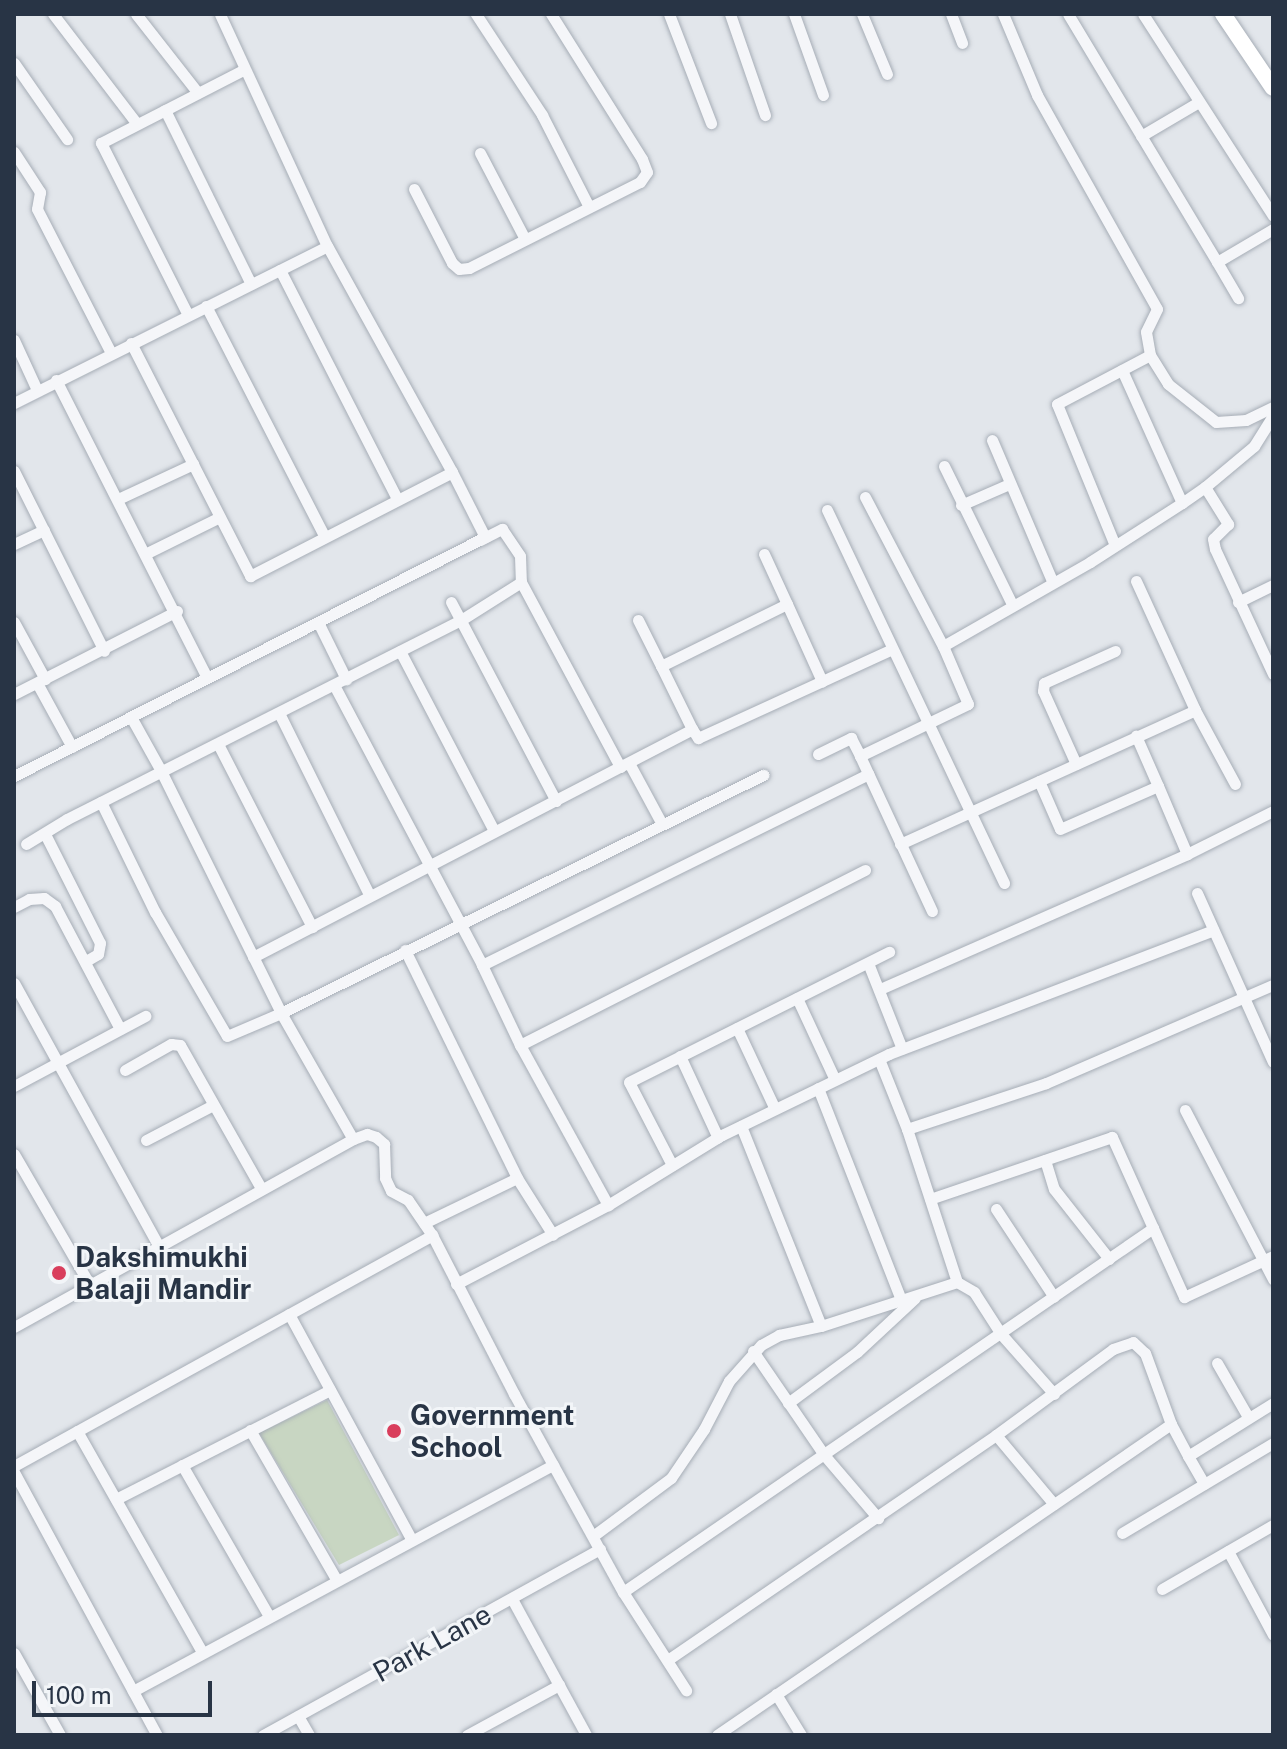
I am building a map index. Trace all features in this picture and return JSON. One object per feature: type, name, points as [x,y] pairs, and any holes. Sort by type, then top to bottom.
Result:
[{"type":"street","points":[[53,14],[137,124]]},
{"type":"street","points":[[136,14],[198,93]]},
{"type":"street","points":[[16,771],[72,747],[485,537],[327,246],[243,70],[220,14]]},
{"type":"street","points":[[476,14],[542,115],[589,207]]},
{"type":"street","points":[[414,189],[452,263],[459,269],[640,182],[647,172],[551,14]]},
{"type":"street","points":[[669,14],[711,123]]},
{"type":"street","points":[[730,14],[765,115]]},
{"type":"street","points":[[794,14],[823,95]]},
{"type":"street","points":[[862,14],[887,74]]},
{"type":"street","points":[[951,14],[962,43]]},
{"type":"street","points":[[1003,14],[1037,95],[1157,309],[1146,332],[1150,355],[1168,384],[1216,422],[1246,420],[1273,407]]},
{"type":"street","points":[[1068,14],[1238,298]]},
{"type":"street","points":[[1143,14],[1272,221],[1217,262]]},
{"type":"street","points":[[1223,14],[1273,88]]},
{"type":"street","points":[[14,63],[67,139]]},
{"type":"street","points":[[188,315],[102,148],[104,140],[243,70]]},
{"type":"street","points":[[1141,136],[1197,103]]},
{"type":"street","points":[[165,110],[251,284]]},
{"type":"street","points":[[14,152],[40,192],[37,209],[111,353]]},
{"type":"street","points":[[480,153],[525,239]]},
{"type":"street","points":[[14,403],[327,246]]},
{"type":"street","points":[[280,270],[397,499]]},
{"type":"street","points":[[206,306],[324,536]]},
{"type":"street","points":[[14,340],[37,390]]},
{"type":"street","points":[[131,343],[250,576],[452,472]]},
{"type":"street","points":[[1114,543],[1057,404],[1150,355]]},
{"type":"street","points":[[1122,370],[1182,503]]},
{"type":"street","points":[[56,380],[177,611],[207,677]]},
{"type":"street","points":[[943,646],[1090,562],[1114,543],[1205,487],[1254,446],[1273,415]]},
{"type":"street","points":[[992,440],[1052,581]]},
{"type":"street","points":[[118,499],[193,464]]},
{"type":"street","points":[[944,466],[1012,604]]},
{"type":"street","points":[[14,471],[104,651]]},
{"type":"street","points":[[961,505],[1009,484]]},
{"type":"street","points":[[1205,487],[1228,524],[1213,539],[1238,602],[1273,674]]},
{"type":"street","points":[[860,756],[968,704],[943,646],[865,497]]},
{"type":"street","points":[[827,510],[1004,883]]},
{"type":"street","points":[[147,553],[220,517]]},
{"type":"street","points":[[477,541],[502,529],[520,556],[521,582],[624,765],[662,824]]},
{"type":"street","points":[[14,544],[44,530]]},
{"type":"street","points":[[764,554],[822,681]]},
{"type":"street","points":[[1136,581],[1195,710],[1235,784]]},
{"type":"street","points":[[26,844],[161,771],[461,620],[521,582]]},
{"type":"street","points":[[1238,602],[1273,585]]},
{"type":"street","points":[[451,602],[556,801]]},
{"type":"street","points":[[661,666],[787,604]]},
{"type":"street","points":[[14,694],[104,651],[177,611]]},
{"type":"street","points":[[638,620],[698,738],[892,649]]},
{"type":"street","points":[[14,622],[72,747]]},
{"type":"street","points":[[318,622],[346,679]]},
{"type":"street","points":[[400,651],[494,831]]},
{"type":"street","points":[[1076,764],[1043,691],[1044,683],[1115,651]]},
{"type":"street","points":[[334,685],[482,965],[520,1045],[608,1205]]},
{"type":"street","points":[[900,844],[1195,710]]},
{"type":"street","points":[[279,713],[370,896]]},
{"type":"street","points":[[131,717],[281,1013],[353,1139]]},
{"type":"street","points":[[253,957],[692,729]]},
{"type":"street","points":[[1136,736],[1187,854]]},
{"type":"street","points":[[818,754],[851,738],[932,911]]},
{"type":"street","points":[[218,744],[312,927]]},
{"type":"street","points":[[482,965],[868,774]]},
{"type":"street","points":[[101,802],[155,912],[223,1033],[232,1035],[763,775]]},
{"type":"street","points":[[1039,781],[1060,829],[1158,786]]},
{"type":"street","points":[[880,989],[1187,854],[1273,811]]},
{"type":"street","points":[[45,834],[100,943],[98,954],[86,961]]},
{"type":"street","points":[[520,1045],[865,870]]},
{"type":"street","points":[[1197,893],[1273,1062]]},
{"type":"street","points":[[14,907],[29,899],[44,898],[55,906],[120,1029]]},
{"type":"street","points":[[456,1284],[608,1205],[718,1138],[879,1059],[1213,930]]},
{"type":"street","points":[[405,950],[517,1178],[553,1235]]},
{"type":"street","points":[[672,1165],[629,1082],[889,952]]},
{"type":"street","points":[[868,963],[902,1049]]},
{"type":"street","points":[[14,983],[159,1247]]},
{"type":"street","points":[[907,1129],[1046,1083],[1273,985]]},
{"type":"street","points":[[797,998],[835,1080]]},
{"type":"street","points":[[14,1086],[145,1016]]},
{"type":"street","points":[[737,1028],[775,1109]]},
{"type":"street","points":[[125,1070],[176,1043],[261,1188]]},
{"type":"street","points":[[680,1056],[718,1138]]},
{"type":"street","points":[[879,1059],[907,1129],[957,1282],[974,1292],[1001,1334],[1054,1394]]},
{"type":"street","points":[[818,1088],[901,1300]]},
{"type":"street","points":[[146,1140],[213,1105]]},
{"type":"street","points":[[1185,1110],[1268,1258],[1273,1279]]},
{"type":"street","points":[[741,1126],[821,1326]]},
{"type":"street","points":[[16,1322],[90,1285],[261,1188],[367,1134],[384,1144],[385,1178],[391,1191],[408,1200],[432,1235],[623,1592],[669,1659],[686,1690]]},
{"type":"street","points":[[930,1199],[1112,1137],[1184,1297],[1268,1258]]},
{"type":"street","points":[[14,1154],[90,1285]]},
{"type":"street","points":[[1045,1160],[1054,1189],[1109,1259]]},
{"type":"street","points":[[424,1223],[517,1178]]},
{"type":"street","points":[[996,1209],[1054,1297]]},
{"type":"street","points":[[623,1592],[1153,1228]]},
{"type":"street","points":[[14,1466],[432,1235]]},
{"type":"street","points":[[593,1536],[671,1478],[704,1429],[729,1381],[753,1351],[779,1335],[821,1326],[957,1282]]},
{"type":"street","points":[[788,1403],[857,1352],[918,1294]]},
{"type":"street","points":[[289,1314],[411,1539]]},
{"type":"street","points":[[669,1659],[878,1518],[1113,1349],[1133,1342],[1145,1353],[1171,1424],[1204,1484]]},
{"type":"street","points":[[753,1351],[825,1456],[878,1518]]},
{"type":"street","points":[[1217,1363],[1248,1417]]},
{"type":"street","points":[[116,1499],[330,1390]]},
{"type":"street","points":[[1188,1456],[1273,1403]]},
{"type":"street","points":[[717,1735],[1171,1424]]},
{"type":"street","points":[[250,1430],[336,1579]]},
{"type":"street","points":[[77,1431],[202,1652]]},
{"type":"street","points":[[996,1435],[1054,1504]]},
{"type":"street","points":[[1122,1533],[1273,1443]]},
{"type":"street","points":[[182,1465],[269,1616]]},
{"type":"street","points":[[133,1691],[336,1579],[553,1465]]},
{"type":"street","points":[[14,1472],[157,1735]]},
{"type":"street","points":[[1162,1589],[1273,1525]]},
{"type":"street","name":"Park Lane","points":[[263,1735],[600,1549]]},
{"type":"street","points":[[1228,1551],[1272,1631]]},
{"type":"street","points":[[512,1599],[586,1735]]},
{"type":"street","points":[[14,1653],[56,1734]]},
{"type":"street","points":[[467,1735],[559,1685]]},
{"type":"street","points":[[776,1694],[801,1735]]},
{"type":"street","points":[[298,1716],[309,1735]]},
{"type":"street","points":[[489,1723],[496,1735]]},
{"type":"green space","points":[[327,1400],[399,1535],[339,1565],[259,1433]]},
{"type":"place","name":"Dakshimukhi Balaji Mandir","points":[[59,1273]]},
{"type":"place","name":"Government School","points":[[394,1431]]}]
